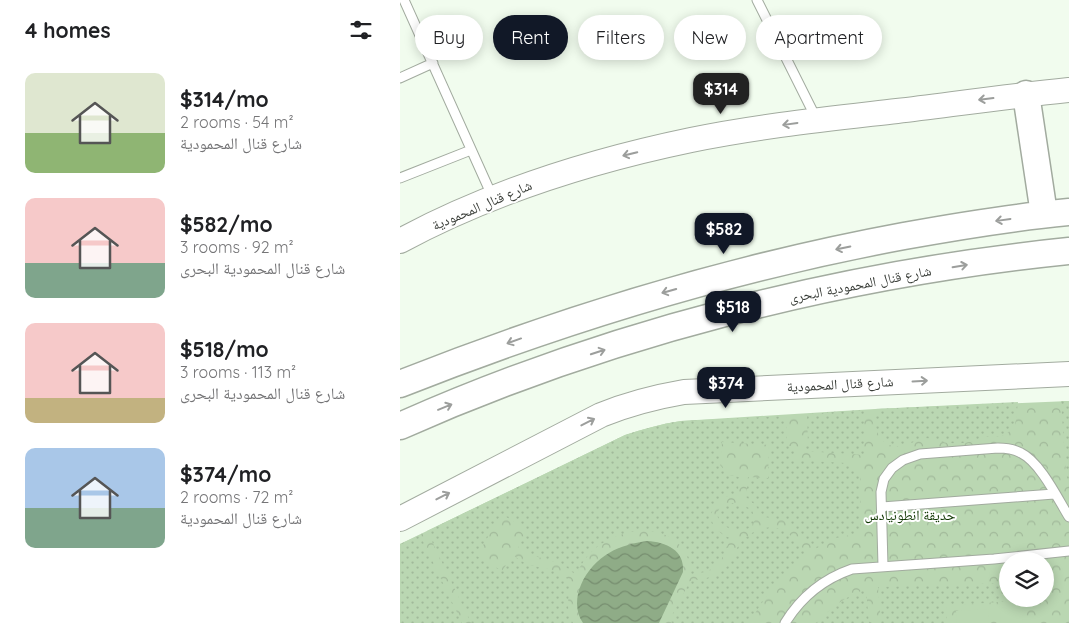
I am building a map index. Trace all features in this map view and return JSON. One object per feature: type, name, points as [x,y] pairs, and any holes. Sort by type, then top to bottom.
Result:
[{"type":"main road","points":[[400,384],[519,339],[604,310],[778,262],[866,243],[955,227],[1056,213],[1026,94]]},
{"type":"main road","name":"شارع قنال المحمودية البحرى","points":[[400,426],[540,371],[641,338],[778,300],[916,272],[1069,250]]},
{"type":"street","name":"شارع قنال المحمودية","points":[[400,241],[493,198],[567,171],[629,154],[692,140],[818,120],[1069,90]]},
{"type":"street","name":"شارع قنال المحمودية","points":[[400,519],[601,415],[628,404],[656,397],[684,392],[1069,374]]},
{"type":"lane","points":[[404,0],[493,198]]},
{"type":"lane","points":[[757,0],[818,120]]},
{"type":"lane","points":[[400,78],[433,63]]},
{"type":"lane","points":[[400,178],[471,150]]},
{"type":"lane","points":[[883,566],[881,492],[884,479],[892,468],[903,460],[920,454],[998,448],[1023,453],[1033,461],[1069,517]]},
{"type":"lane","points":[[882,507],[1054,494]]},
{"type":"lane","points":[[785,623],[804,598],[835,575],[852,569],[994,559],[1069,550]]},
{"type":"green space","points":[[1061,401],[1069,401],[1069,483],[1066,474]]},
{"type":"green space","name":"حديقة انطونيادس","points":[[1069,401],[1069,623],[400,623],[400,544],[625,435],[681,421],[875,409]]},
{"type":"green space","points":[[1018,402],[1015,426],[1001,436],[983,437],[965,443],[947,443],[924,438],[906,445],[897,446],[884,442],[877,432],[875,409]]},
{"type":"green space","points":[[864,410],[864,455],[804,451],[804,445],[808,445],[807,414]]},
{"type":"green space","points":[[786,416],[787,446],[794,446],[794,460],[846,463],[858,471],[860,476],[860,533],[836,538],[815,549],[785,520],[764,517],[746,497],[748,477],[768,478],[769,445],[722,442],[720,465],[729,475],[739,477],[738,493],[720,500],[712,513],[715,527],[730,538],[725,553],[713,568],[691,574],[687,557],[680,545],[668,536],[655,532],[640,531],[610,539],[597,547],[590,553],[576,575],[562,564],[531,555],[518,547],[528,530],[501,514],[477,556],[502,571],[513,555],[528,564],[554,570],[564,575],[572,585],[568,604],[573,623],[471,623],[427,531],[625,435],[681,421]]},
{"type":"green space","points":[[732,503],[742,504],[752,510],[755,520],[751,527],[743,530],[734,530],[721,522],[718,517],[718,511],[722,506]]},
{"type":"green space","points":[[771,527],[787,533],[807,553],[775,586],[749,623],[672,623],[669,621],[690,581],[707,578],[719,573],[729,564],[739,545],[746,537],[760,529]]},
{"type":"green space","points":[[420,535],[462,623],[400,623],[400,544]]},
{"type":"green space","points":[[999,583],[999,602],[946,606],[947,623],[881,623],[878,587]]},
{"type":"green space","points":[[866,589],[869,623],[817,623],[839,603]]},
{"type":"green space","points":[[1022,607],[1023,623],[1001,623],[1000,608]]},
{"type":"green space","points":[[988,609],[989,623],[957,623],[956,611]]},
{"type":"water","points":[[647,541],[667,545],[677,553],[683,564],[683,572],[659,623],[583,623],[577,604],[578,594],[581,584],[593,566],[618,548]]}]
